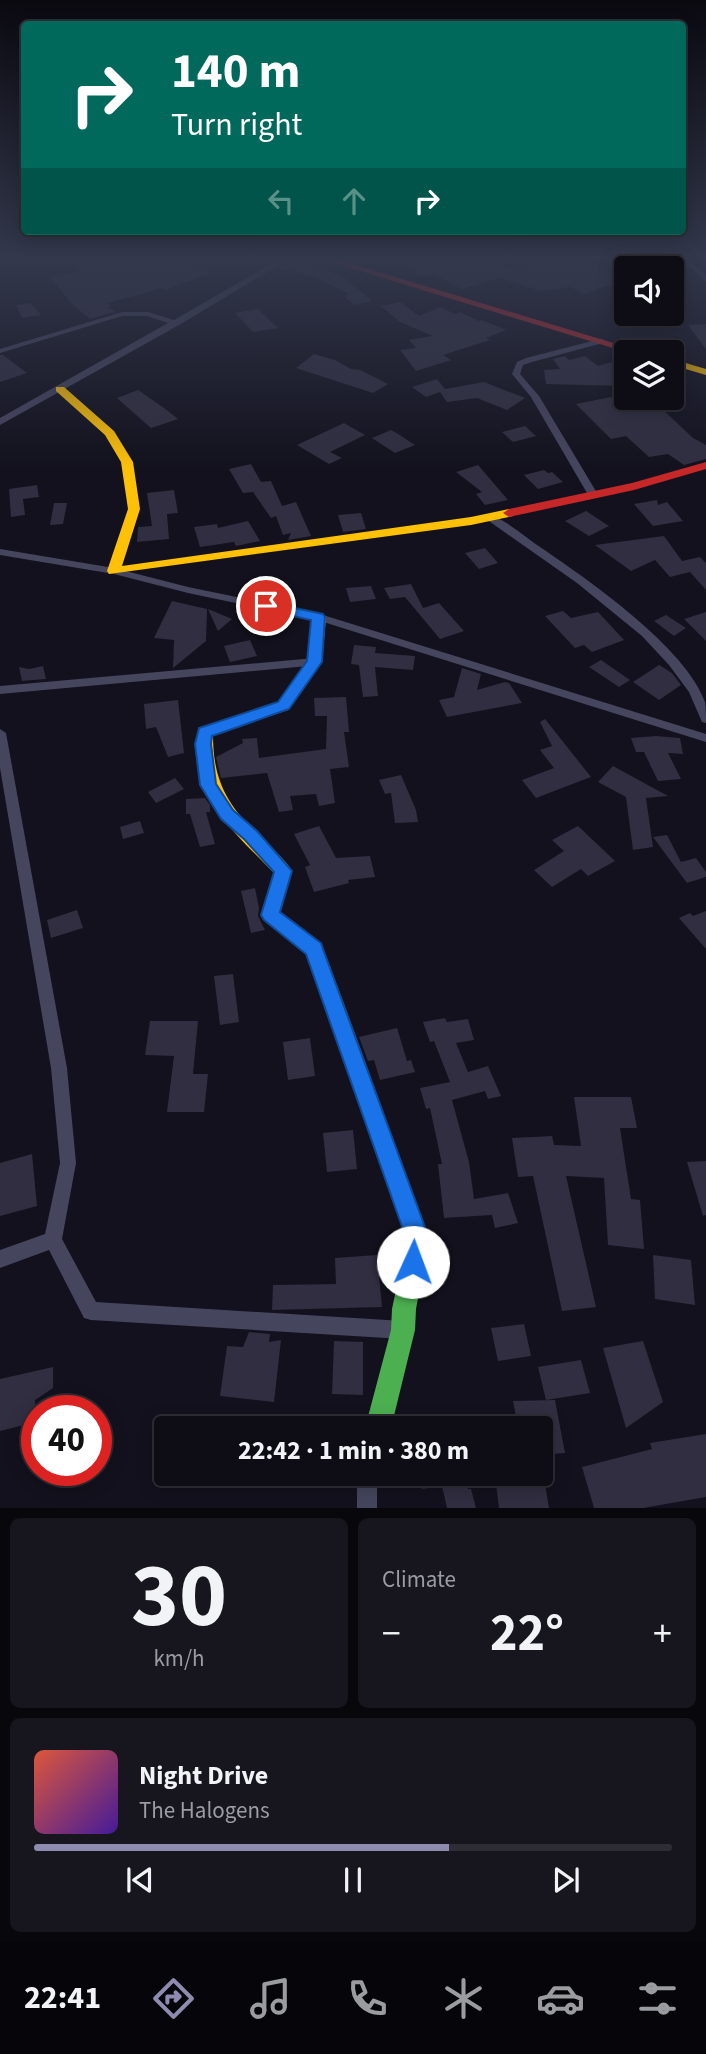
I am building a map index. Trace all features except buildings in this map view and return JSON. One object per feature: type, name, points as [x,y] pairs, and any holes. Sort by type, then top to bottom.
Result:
[{"type":"street","points":[[0,351],[71,329]]},
{"type":"street","points":[[0,422],[165,329]]},
{"type":"street","points":[[561,329],[614,345]]},
{"type":"street","points":[[592,493],[535,396],[516,374],[520,364],[529,360],[600,341]]},
{"type":"street","points":[[684,366],[706,372]]},
{"type":"street","points":[[60,389],[110,433],[127,461],[134,509],[114,571]]},
{"type":"street","points":[[114,571],[489,517],[634,486],[706,465]]},
{"type":"street","points":[[489,517],[612,606],[662,651],[691,683],[706,719]]},
{"type":"street","points":[[0,552],[114,571],[188,590],[318,617],[706,738]]},
{"type":"street","points":[[318,617],[315,662],[283,706],[205,732],[203,744],[208,785],[227,814],[251,835],[283,871],[270,915],[314,949],[418,1238],[404,1309],[403,1329],[380,1416]]},
{"type":"street","points":[[0,690],[315,662]]},
{"type":"street","points":[[0,733],[59,1068],[68,1163],[53,1240],[91,1311],[403,1329]]},
{"type":"street","points":[[0,1259],[53,1240]]},
{"type":"street","points":[[366,1508],[367,1486]]},
{"type":"traffic: fast","points":[[338,1015],[418,1238],[404,1309],[403,1330],[381,1416]]},
{"type":"traffic: slow","points":[[684,366],[706,372]]},
{"type":"traffic: slow","points":[[60,389],[110,433],[127,462],[134,509],[114,571],[471,521],[509,513]]},
{"type":"traffic: slow","points":[[319,617],[315,662],[283,706],[205,732],[205,756],[209,776],[226,810],[283,871],[270,915],[314,949],[338,1015]]},
{"type":"traffic: jam","points":[[562,329],[614,345]]},
{"type":"traffic: jam","points":[[509,513],[634,486],[706,465]]},
{"type":"route","points":[[266,606],[318,617],[315,662],[283,706],[205,732],[203,744],[208,785],[227,814],[251,835],[283,871],[270,915],[314,949],[418,1238],[413,1262]]}]
